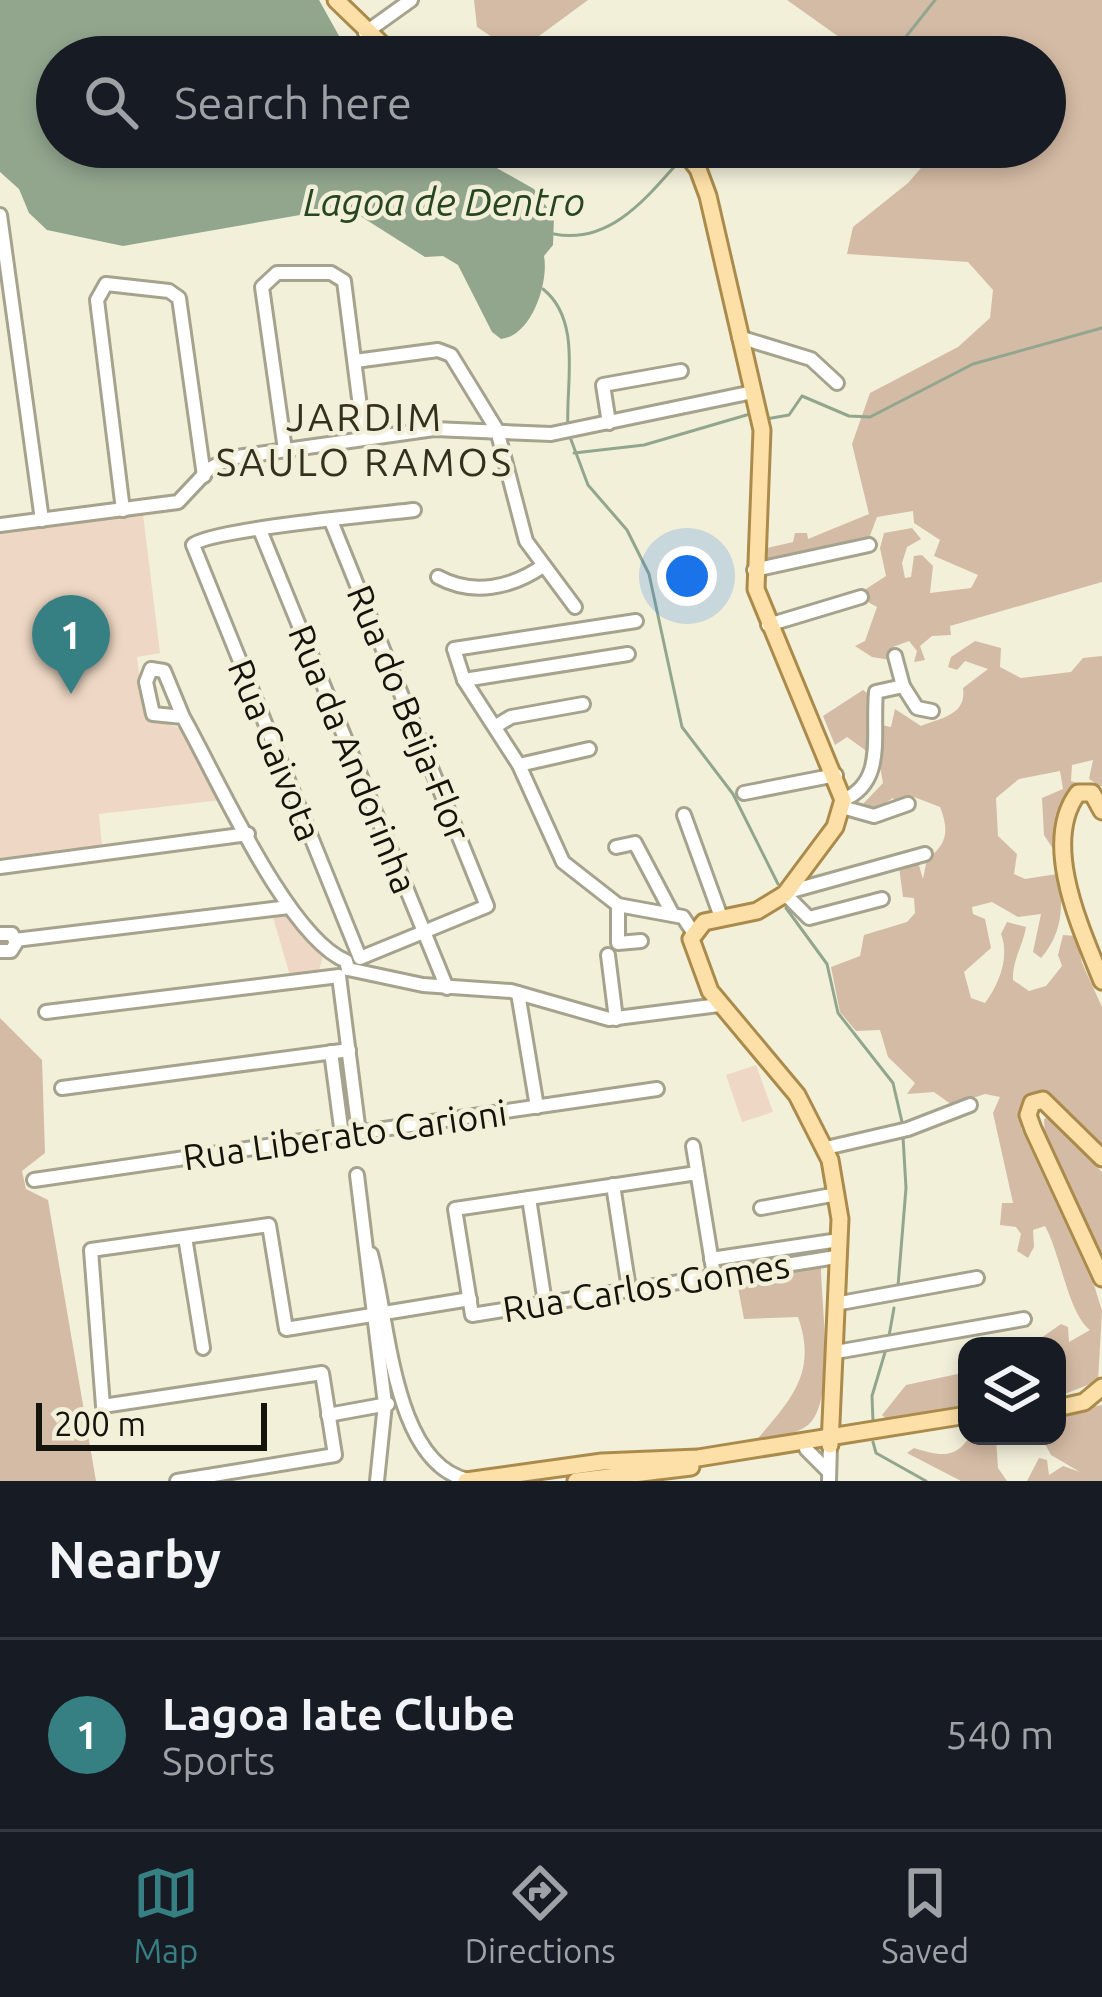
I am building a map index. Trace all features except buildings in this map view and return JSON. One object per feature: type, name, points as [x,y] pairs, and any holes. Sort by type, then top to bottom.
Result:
[{"type":"main road","points":[[336,0],[369,36]]},
{"type":"main road","points":[[695,168],[704,182],[753,392],[764,461],[754,570],[768,625],[836,775],[842,803],[835,827],[787,893],[766,908],[721,917],[693,932],[693,957],[719,1005],[789,1084],[826,1148],[837,1195],[838,1248],[831,1441]]},
{"type":"main road","points":[[1102,811],[1092,793],[1078,793],[1065,844],[1076,910],[1102,981]]},
{"type":"main road","points":[[1102,1158],[1056,1107],[1043,1100],[1032,1103],[1028,1115],[1033,1129],[1102,1278]]},
{"type":"main road","points":[[1066,1401],[1102,1385]]},
{"type":"main road","points":[[832,1410],[853,1433]]},
{"type":"main road","points":[[467,1481],[610,1461],[698,1458],[805,1445],[832,1410]]},
{"type":"main road","points":[[831,1441],[853,1433],[958,1420]]},
{"type":"main road","points":[[576,1481],[958,1420]]},
{"type":"main road","points":[[602,1478],[610,1461]]},
{"type":"street","points":[[365,33],[411,0]]},
{"type":"street","points":[[0,215],[42,520]]},
{"type":"street","points":[[284,450],[262,287],[266,278],[278,273],[341,276],[364,438]]},
{"type":"street","points":[[123,510],[97,300],[101,287],[111,283],[177,294],[204,476]]},
{"type":"street","points":[[0,334],[16,332]]},
{"type":"street","points":[[739,337],[811,359],[837,383]]},
{"type":"street","points":[[355,361],[447,352],[497,430],[517,517],[543,566],[575,607]]},
{"type":"street","points":[[609,423],[604,385],[681,371]]},
{"type":"street","points":[[0,525],[178,502],[223,460],[434,429],[551,434],[753,392]]},
{"type":"street","points":[[260,530],[414,510]]},
{"type":"street","name":"Rua do Beija-Flor","points":[[331,521],[487,906],[424,932]]},
{"type":"street","name":"Rua Gaivota","points":[[260,530],[194,542],[360,958],[424,932]]},
{"type":"street","name":"Rua da Andorinha","points":[[260,530],[447,988]]},
{"type":"street","points":[[754,570],[868,545]]},
{"type":"street","points":[[438,577],[473,589],[516,582],[543,566]]},
{"type":"street","points":[[768,625],[861,597]]},
{"type":"street","points":[[636,621],[454,649],[464,680],[519,765],[563,862],[618,905],[683,917],[693,932]]},
{"type":"street","points":[[464,680],[628,654]]},
{"type":"street","points":[[895,656],[903,686],[917,708],[932,711]]},
{"type":"street","points":[[842,803],[871,781],[876,692],[903,686]]},
{"type":"street","points":[[496,726],[512,717],[583,704]]},
{"type":"street","points":[[183,716],[289,907],[336,958],[330,969],[447,988],[518,993],[580,1014],[616,1019],[719,1005]]},
{"type":"street","points":[[519,765],[589,749]]},
{"type":"street","points":[[744,794],[836,775]]},
{"type":"street","points":[[842,803],[874,816],[908,804]]},
{"type":"street","points":[[684,815],[721,917]]},
{"type":"street","points":[[0,867],[248,834]]},
{"type":"street","points":[[616,847],[635,843],[673,915]]},
{"type":"street","points":[[882,899],[809,919],[787,893],[925,854]]},
{"type":"street","points":[[618,905],[618,943],[641,941]]},
{"type":"street","points":[[15,940],[289,907]]},
{"type":"street","points":[[0,934],[9,933],[15,940]]},
{"type":"street","points":[[0,951],[11,951],[15,940]]},
{"type":"street","points":[[608,955],[616,1019]]},
{"type":"street","points":[[46,1012],[343,972]]},
{"type":"street","points":[[343,972],[359,1133]]},
{"type":"street","points":[[518,993],[537,1106]]},
{"type":"street","points":[[62,1088],[349,1050]]},
{"type":"street","points":[[332,1052],[342,1135]]},
{"type":"street","name":"Rua Liberato Carioni","points":[[34,1180],[657,1089]]},
{"type":"street","points":[[337,1094],[354,1091]]},
{"type":"street","points":[[826,1148],[908,1129],[970,1105]]},
{"type":"street","points":[[693,1146],[713,1275]]},
{"type":"street","points":[[177,1481],[335,1455],[322,1373],[103,1406],[91,1250],[269,1225],[286,1329],[470,1299],[455,1209],[697,1173]]},
{"type":"street","points":[[357,1174],[370,1315],[385,1404],[377,1481]]},
{"type":"street","points":[[613,1185],[629,1289]]},
{"type":"street","points":[[761,1208],[837,1195]]},
{"type":"street","points":[[529,1198],[545,1303]]},
{"type":"street","points":[[365,1230],[387,1312],[401,1402],[426,1456],[446,1473],[467,1481]]},
{"type":"street","points":[[185,1237],[203,1348]]},
{"type":"street","name":"Rua Carlos Gomes","points":[[711,1259],[838,1248]]},
{"type":"street","name":"Rua Carlos Gomes","points":[[470,1299],[472,1315],[713,1275],[838,1248]]},
{"type":"street","points":[[835,1304],[977,1278]]},
{"type":"street","points":[[836,1352],[1024,1319]]},
{"type":"street","points":[[328,1414],[401,1402]]},
{"type":"street","points":[[829,1477],[831,1441]]},
{"type":"street","points":[[805,1445],[829,1477]]},
{"type":"shaded area","points":[[474,0],[588,0],[539,36],[490,36],[477,27]]},
{"type":"shaded area","points":[[787,0],[1102,0],[1102,582],[950,626],[951,635],[932,636],[920,646],[925,660],[914,662],[917,651],[909,641],[893,647],[891,660],[872,657],[855,646],[865,641],[877,607],[866,601],[866,589],[886,576],[880,548],[884,533],[912,528],[921,539],[907,547],[902,563],[905,578],[911,577],[914,556],[922,555],[933,566],[930,593],[971,588],[978,575],[934,556],[940,540],[914,523],[913,511],[877,517],[868,541],[763,565],[763,549],[793,542],[795,533],[807,533],[808,539],[869,514],[852,444],[870,393],[958,347],[990,318],[993,290],[968,262],[847,254],[853,227],[921,168],[1066,168],[1066,36],[838,36]]},
{"type":"shaded area","points":[[143,514],[160,653],[137,657],[145,717],[180,728],[222,800],[99,814],[102,846],[0,859],[0,533]]},
{"type":"shaded area","points":[[975,641],[1001,648],[1000,667],[1021,678],[1071,672],[1083,658],[1102,656],[1102,787],[1089,779],[1093,760],[1072,765],[1071,781],[1085,786],[1057,855],[1044,835],[1042,798],[1063,789],[1060,771],[1019,779],[996,798],[998,836],[1017,854],[1014,874],[1025,879],[1057,874],[1061,907],[1053,939],[1041,958],[1033,952],[1041,914],[1018,917],[992,902],[972,907],[973,914],[985,919],[991,948],[964,972],[971,998],[985,1003],[1002,970],[1001,934],[1007,922],[1026,927],[1013,980],[1029,991],[1046,986],[1062,966],[1058,955],[1063,935],[1076,936],[1082,963],[1102,1007],[1102,1151],[1047,1096],[1033,1093],[1021,1103],[1021,1128],[1102,1311],[1098,1381],[1066,1393],[1066,1337],[1043,1337],[1061,1324],[1068,1327],[1069,1342],[1090,1330],[1076,1311],[1045,1226],[1033,1230],[1034,1247],[1028,1258],[1017,1251],[1021,1234],[1016,1227],[1000,1225],[1002,1203],[1013,1203],[993,1113],[1000,1097],[985,1094],[952,1105],[934,1092],[907,1094],[915,1083],[888,1057],[880,1030],[856,1031],[840,1012],[831,967],[860,956],[864,935],[907,922],[915,913],[914,898],[903,897],[899,867],[918,862],[923,879],[927,859],[943,842],[945,823],[940,807],[914,797],[898,805],[893,798],[879,807],[861,806],[883,783],[879,760],[847,737],[835,745],[823,716],[863,690],[878,701],[876,724],[891,727],[895,709],[921,726],[944,718],[961,704],[963,688],[988,669],[965,661],[957,670],[948,667],[951,657]]},
{"type":"shaded area","points":[[272,914],[287,914],[323,956],[318,974],[291,979]]},
{"type":"shaded area","points":[[0,1018],[42,1060],[45,1153],[22,1171],[26,1189],[48,1200],[96,1481],[0,1481]]},
{"type":"shaded area","points":[[756,1065],[773,1112],[742,1122],[726,1075]]},
{"type":"shaded area","points":[[1049,1117],[1102,1172],[1102,1266],[1045,1140],[1044,1119]]},
{"type":"shaded area","points":[[821,1267],[824,1374],[817,1413],[803,1428],[755,1442],[797,1385],[805,1355],[803,1337],[798,1317],[744,1319],[737,1282]]},
{"type":"shaded area","points":[[958,1374],[958,1411],[890,1422],[882,1415],[906,1385]]},
{"type":"shaded area","points":[[1102,1405],[1102,1481],[1027,1481],[1039,1458],[1047,1460],[1049,1475],[1063,1466],[1080,1472],[1051,1455],[1046,1445],[1066,1445],[1066,1411]]},
{"type":"shaded area","points":[[996,1445],[998,1468],[1007,1481],[961,1481],[907,1453],[914,1448],[938,1454]]},
{"type":"water","name":"Lagoa de Dentro","points":[[0,0],[319,0],[339,36],[36,36],[36,168],[497,168],[534,189],[554,217],[553,245],[544,256],[541,293],[530,318],[512,336],[501,339],[492,332],[458,265],[443,256],[425,257],[346,207],[123,246],[47,230],[29,213],[19,189],[0,172]]},
{"type":"waterway","points":[[907,36],[935,0]]},
{"type":"waterway","points":[[554,234],[574,235],[611,225],[642,202],[673,168]]},
{"type":"waterway","points":[[543,289],[555,302],[568,336],[568,428]]},
{"type":"waterway","points":[[766,419],[789,415],[802,396],[849,416],[870,417],[973,364],[1102,328]]},
{"type":"waterway","points":[[574,453],[644,445],[750,414]]},
{"type":"waterway","points":[[570,437],[588,485],[627,530],[649,574],[682,727],[733,794],[778,884]]},
{"type":"waterway","points":[[786,908],[827,964],[838,1013],[893,1083],[902,1122]]},
{"type":"waterway","points":[[898,1286],[906,1188],[903,1137]]},
{"type":"waterway","points":[[889,1336],[894,1308]]},
{"type":"waterway","points":[[873,1421],[872,1396],[886,1349]]},
{"type":"waterway","points":[[873,1442],[876,1453],[926,1481]]},
{"type":"place","name":"Lagoa Iate Clube","points":[[71,694]]},
{"type":"district","name":"JARDIM SAULO RAMOS","points":[[365,440]]}]
